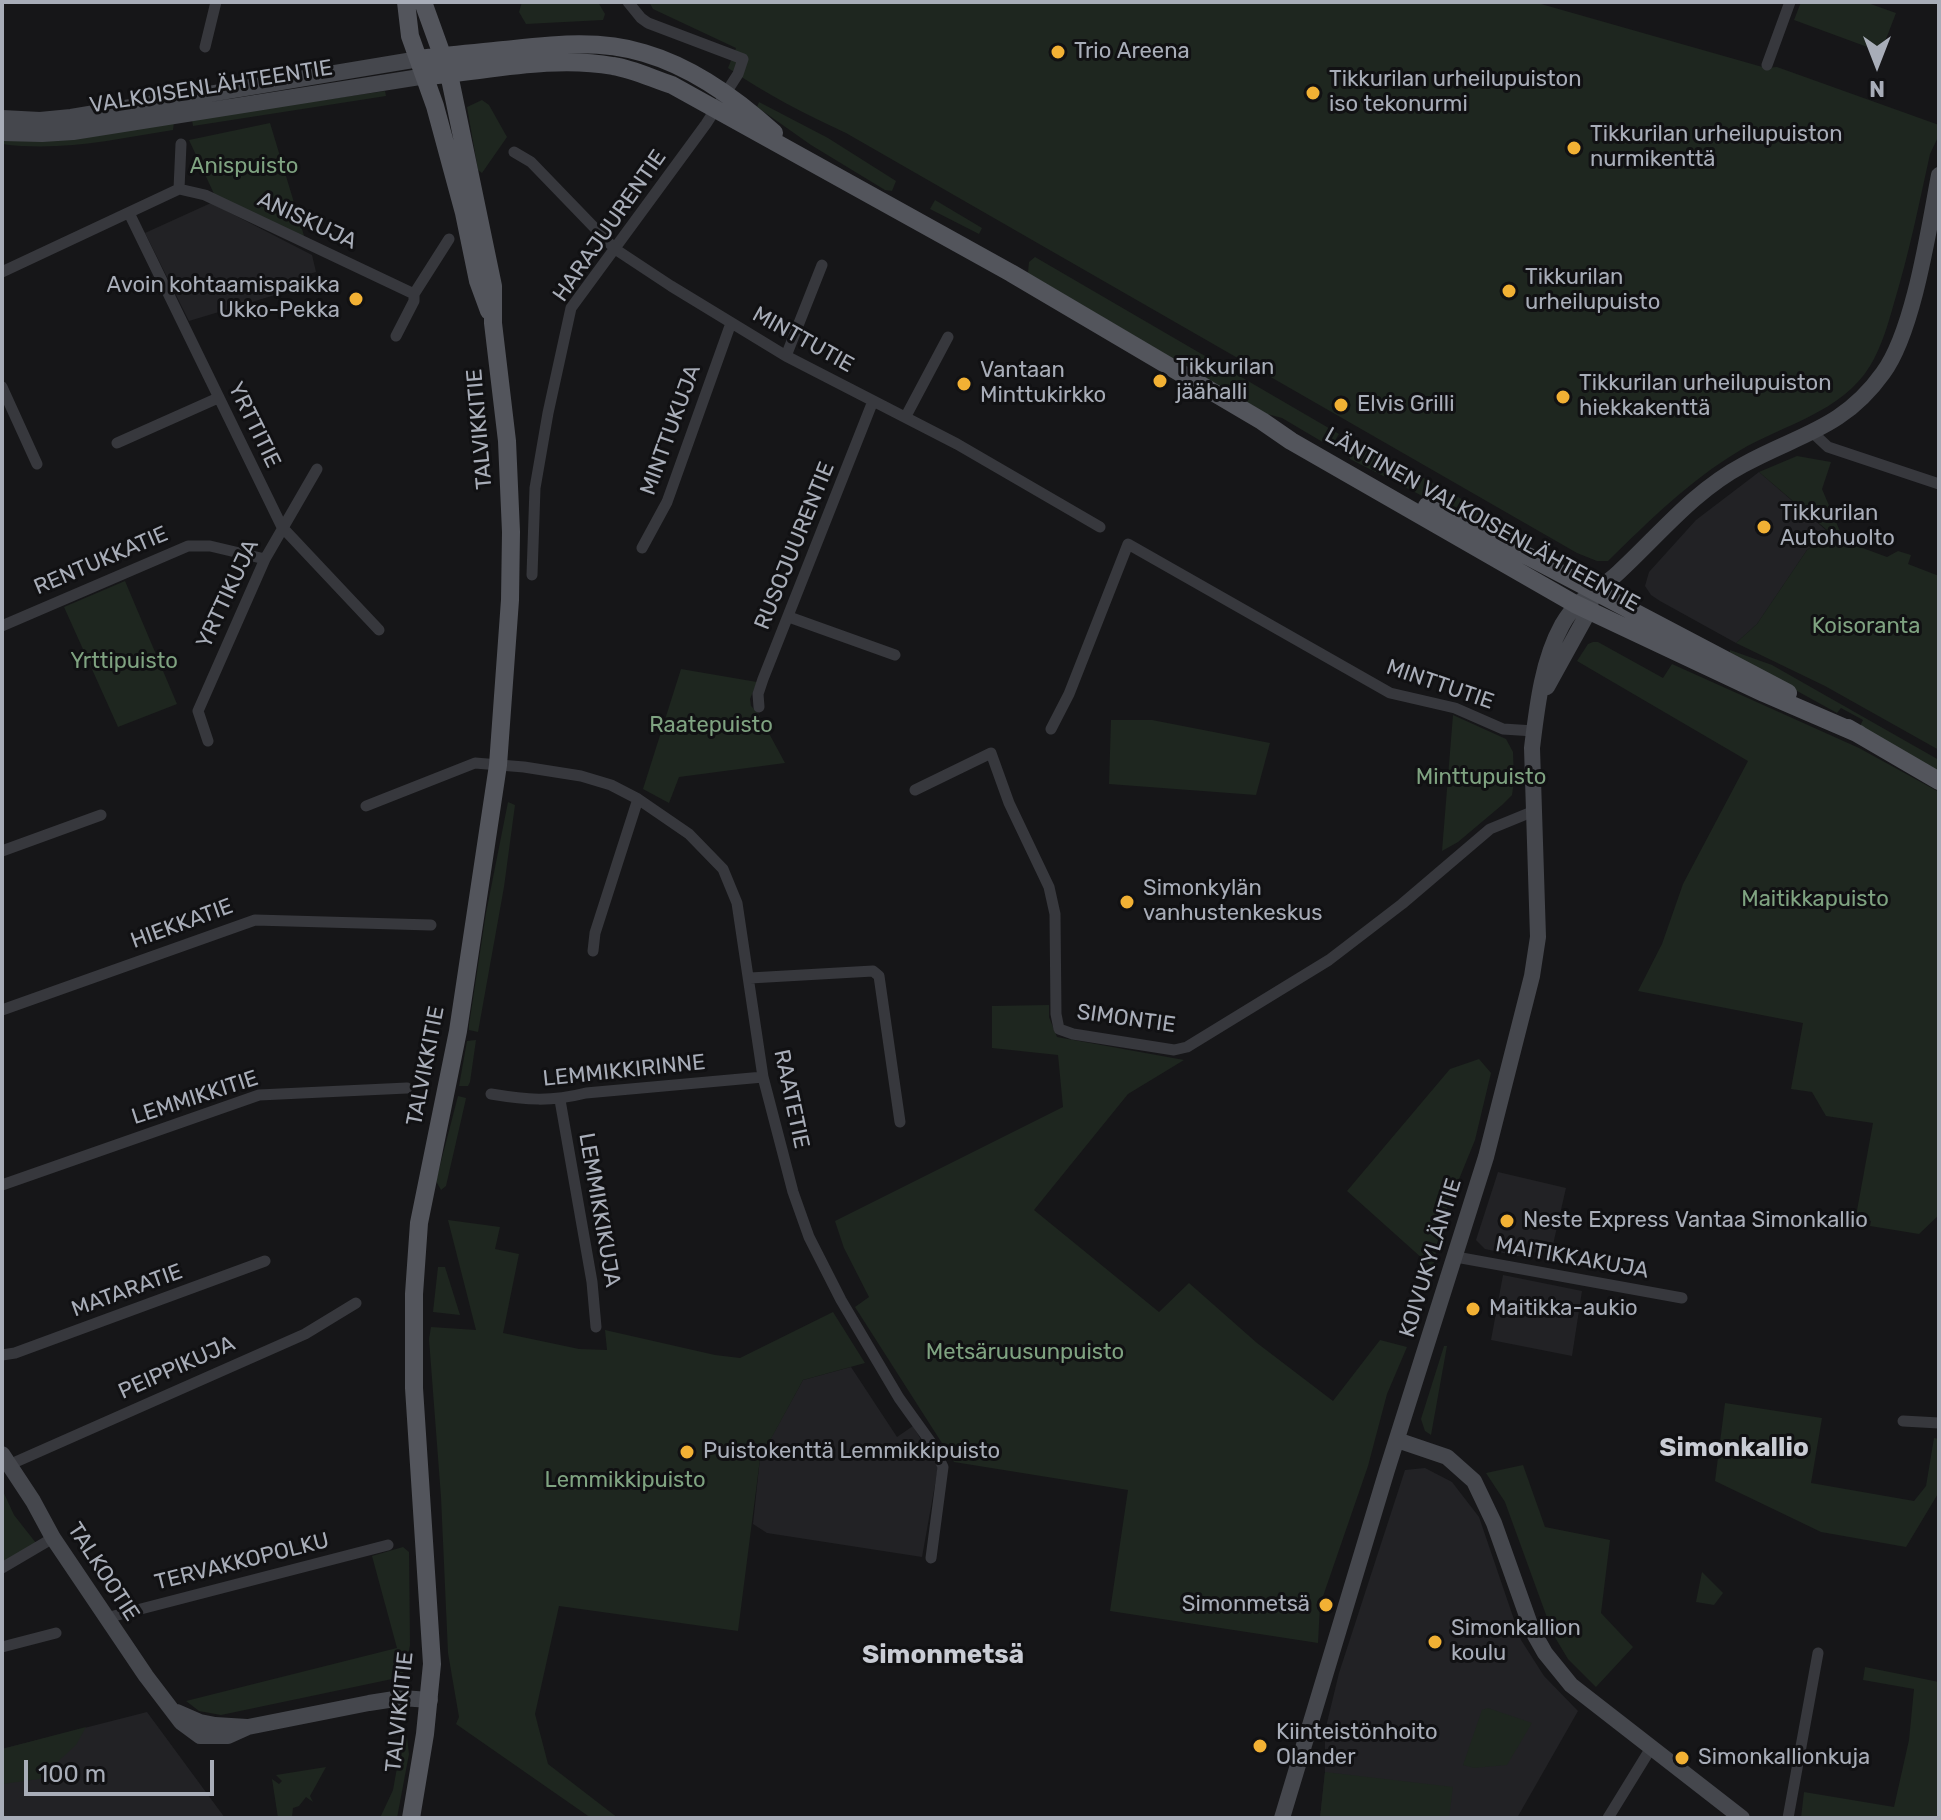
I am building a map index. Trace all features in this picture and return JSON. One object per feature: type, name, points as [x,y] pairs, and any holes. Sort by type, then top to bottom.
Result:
[{"type":"main road","name":"TALVIKKITIE","points":[[406,2],[410,36],[464,213],[478,281],[493,323]]},
{"type":"main road","name":"TALVIKKITIE","points":[[411,1818],[430,1700],[432,1664],[414,1388],[414,1294],[419,1223],[460,1016],[498,765],[510,600],[511,532],[507,441],[493,323],[493,286],[449,74],[423,2]]},
{"type":"main road","name":"LÄNTINEN VALKOISENLÄHTEENTIE","points":[[422,68],[443,56],[570,43],[606,44],[657,57],[720,101]]},
{"type":"main road","name":"LÄNTINEN VALKOISENLÄHTEENTIE","points":[[422,68],[449,74],[538,64],[606,65],[748,109],[795,151],[1011,273],[1300,446],[1582,608],[1859,734]]},
{"type":"main road","name":"VALKOISENLÄHTEENTIE","points":[[2,118],[40,120],[71,117],[422,68]]},
{"type":"main road","name":"VALKOISENLÄHTEENTIE","points":[[2,133],[73,132],[422,68]]},
{"type":"main road","name":"KOIVUKYLÄNTIE","points":[[1282,1818],[1486,1157],[1536,956],[1532,748],[1547,660],[1561,627],[1582,608],[1594,591],[1618,573],[1656,533],[1713,483],[1764,454],[1813,433],[1852,409],[1886,370],[1906,320],[1936,207],[1939,175]]},
{"type":"main road","name":"LÄNTINEN VALKOISENLÄHTEENTIE","points":[[1262,421],[1285,429],[1428,507],[1758,676],[1939,781]]},
{"type":"main road","points":[[1397,1440],[1447,1457],[1474,1481],[1494,1523],[1532,1630],[1545,1653],[1581,1695],[1742,1818]]},
{"type":"main road","name":"TALKOOTIE","points":[[6,1459],[106,1618],[174,1711],[215,1725],[248,1727],[387,1700],[430,1700]]},
{"type":"street","points":[[205,47],[216,2]]},
{"type":"street","name":"HARAJUURENTIE","points":[[532,575],[535,488],[571,308],[720,101],[738,74],[743,59],[648,23],[628,2]]},
{"type":"street","points":[[1767,65],[1790,2]]},
{"type":"street","points":[[2,272],[179,189],[181,144]]},
{"type":"street","name":"MINTTUTIE","points":[[514,152],[531,162],[615,249],[786,356],[906,416],[1100,527]]},
{"type":"street","name":"ANISKUJA","points":[[179,189],[205,195],[414,294]]},
{"type":"street","name":"YRTTITIE","points":[[129,213],[282,527],[379,630]]},
{"type":"street","points":[[396,336],[414,301],[414,294],[449,239]]},
{"type":"street","points":[[786,356],[822,265]]},
{"type":"street","name":"MINTTUKUJA","points":[[642,548],[667,502],[731,323]]},
{"type":"street","points":[[906,416],[948,337]]},
{"type":"street","points":[[2,387],[37,464]]},
{"type":"street","points":[[117,443],[218,398]]},
{"type":"street","name":"RUSOJUURENTIE","points":[[759,707],[758,694],[873,401]]},
{"type":"street","points":[[1813,433],[1828,447],[1939,484]]},
{"type":"street","name":"YRTTIKUJA","points":[[208,741],[198,711],[265,559],[317,469]]},
{"type":"street","name":"MINTTUTIE","points":[[1051,729],[1069,694],[1128,544],[1390,693],[1455,708],[1503,729],[1534,731]]},
{"type":"street","name":"RENTUKKATIE","points":[[2,626],[188,546],[210,546],[265,559]]},
{"type":"street","points":[[789,617],[895,655]]},
{"type":"street","name":"SIMONTIE","points":[[915,790],[991,753],[1009,803],[1049,887],[1055,914],[1056,1014],[1059,1029],[1073,1034],[1174,1050],[1187,1047],[1329,960],[1402,904],[1490,829],[1534,811]]},
{"type":"street","name":"RAATETIE","points":[[366,806],[475,763],[581,776],[611,785],[638,799],[689,834],[723,869],[737,903],[763,1077],[793,1192],[809,1237],[857,1329],[899,1398],[932,1444],[943,1467],[931,1558]]},
{"type":"street","points":[[593,951],[595,933],[638,799]]},
{"type":"street","points":[[2,851],[101,815]]},
{"type":"street","name":"HIEKKATIE","points":[[2,1010],[255,920],[431,925]]},
{"type":"street","points":[[750,978],[873,971],[879,976],[900,1122]]},
{"type":"street","name":"LEMMIKKIRINNE","points":[[491,1094],[530,1101],[560,1100],[586,1093],[763,1077]]},
{"type":"street","name":"LEMMIKKITIE","points":[[2,1185],[259,1095],[407,1088]]},
{"type":"street","name":"LEMMIKKIKUJA","points":[[560,1100],[592,1282],[596,1327]]},
{"type":"street","name":"MAITIKKAKUJA","points":[[1456,1257],[1682,1298]]},
{"type":"street","name":"MATARATIE","points":[[2,1355],[15,1353],[265,1261]]},
{"type":"street","name":"PEIPPIKUJA","points":[[6,1459],[305,1334],[356,1303]]},
{"type":"street","points":[[1903,1421],[1939,1423]]},
{"type":"street","points":[[2,1568],[53,1538]]},
{"type":"street","name":"TERVAKKOPOLKU","points":[[106,1618],[388,1545]]},
{"type":"street","points":[[2,1647],[56,1633]]},
{"type":"street","points":[[1788,1818],[1818,1653]]},
{"type":"street","points":[[1608,1818],[1651,1748]]},
{"type":"shaded area","points":[[211,203],[312,255],[316,272],[305,275],[308,285],[189,321],[145,233]]},
{"type":"shaded area","points":[[1759,472],[1827,531],[1827,537],[1807,550],[1757,624],[1736,643],[1660,601],[1645,586],[1649,572],[1696,520]]},
{"type":"shaded area","points":[[1498,1172],[1566,1188],[1552,1249],[1517,1256],[1485,1249],[1476,1240]]},
{"type":"shaded area","points":[[1503,1275],[1582,1291],[1572,1356],[1491,1340]]},
{"type":"shaded area","points":[[851,1367],[897,1437],[913,1426],[938,1468],[922,1557],[767,1533],[753,1524],[760,1458],[803,1380]]},
{"type":"shaded area","name":"Simonkallion koulu","points":[[1425,1468],[1452,1482],[1479,1517],[1521,1640],[1544,1676],[1578,1711],[1517,1818],[1320,1818],[1325,1731],[1339,1673],[1405,1470]]},
{"type":"shaded area","points":[[147,1712],[225,1818],[2,1818],[2,1749]]},
{"type":"green space","points":[[522,2],[598,2],[605,14],[603,20],[526,24],[519,12]]},
{"type":"green space","name":"Tikkurilan urheilupuisto","points":[[649,2],[1534,2],[1766,68],[1777,67],[1939,125],[1939,135],[1930,154],[1887,327],[1870,366],[1858,382],[1828,406],[1739,451],[1703,475],[1608,561],[1597,561],[1577,553],[846,133],[757,86],[728,68],[736,48],[653,9]]},
{"type":"green space","points":[[1801,2],[1865,2],[1896,13],[1881,52],[1794,20]]},
{"type":"green space","points":[[385,91],[386,96],[193,126],[192,119]]},
{"type":"green space","points":[[482,100],[489,105],[507,137],[482,173],[478,170],[467,107]]},
{"type":"green space","points":[[759,102],[828,138],[896,181],[892,191],[885,190],[811,145],[757,107]]},
{"type":"green space","points":[[174,122],[173,130],[88,143],[45,146],[2,144],[2,140]]},
{"type":"green space","name":"Anispuisto","points":[[270,123],[305,239],[215,196],[189,140]]},
{"type":"green space","points":[[935,200],[982,228],[979,234],[930,209]]},
{"type":"green space","points":[[1035,257],[1339,434],[1331,447],[1282,418],[1267,414],[1028,273],[1029,262]]},
{"type":"green space","points":[[1357,441],[1496,518],[1489,530],[1350,459]]},
{"type":"green space","name":"Koisoranta","points":[[1797,456],[1831,462],[1822,489],[1839,529],[1849,543],[1887,557],[1898,551],[1911,555],[1908,564],[1939,576],[1939,750],[1825,686],[1736,643],[1757,624],[1807,550],[1827,537],[1827,530],[1759,472]]},
{"type":"green space","name":"Yrttipuisto","points":[[125,581],[177,704],[118,727],[64,607]]},
{"type":"green space","name":"Maitikkapuisto","points":[[1593,642],[1663,678],[1672,664],[1859,748],[1939,792],[1939,1215],[1919,1234],[1870,1226],[1871,1221],[1856,1216],[1873,1123],[1826,1116],[1812,1092],[1791,1089],[1803,1023],[1638,991],[1662,944],[1683,884],[1748,761],[1577,661],[1588,644]]},
{"type":"green space","points":[[1730,650],[1772,665],[1939,760],[1939,772],[1860,726],[1863,720],[1841,708],[1837,713],[1730,654]]},
{"type":"green space","name":"Raatepuisto","points":[[681,669],[757,682],[750,699],[751,706],[758,713],[785,763],[679,777],[669,803],[643,789]]},
{"type":"green space","name":"Minttupuisto","points":[[1453,715],[1506,739],[1513,752],[1514,781],[1512,795],[1502,805],[1458,842],[1442,851]]},
{"type":"green space","points":[[1111,720],[1152,720],[1270,743],[1256,795],[1109,784]]},
{"type":"green space","points":[[508,802],[515,805],[478,1032],[469,1030],[469,1025],[486,913]]},
{"type":"green space","name":"Metsäruusunpuisto","points":[[1049,1005],[1049,1017],[1057,1037],[1184,1060],[1128,1094],[1034,1210],[1159,1312],[1189,1283],[1257,1343],[1333,1401],[1380,1340],[1407,1347],[1387,1394],[1368,1466],[1320,1605],[1318,1643],[1110,1611],[1128,1490],[954,1462],[855,1307],[869,1297],[844,1248],[835,1221],[1063,1107],[1058,1055],[992,1048],[992,1006]]},
{"type":"green space","points":[[476,1040],[470,1082],[468,1086],[459,1086],[467,1041]]},
{"type":"green space","points":[[1479,1059],[1491,1073],[1475,1140],[1442,1221],[1433,1268],[1347,1191],[1450,1069]]},
{"type":"green space","points":[[458,1096],[466,1098],[446,1186],[441,1190],[436,1181]]},
{"type":"green space","name":"Lemmikkipuisto","points":[[448,1220],[500,1227],[495,1249],[519,1254],[503,1333],[579,1349],[607,1350],[605,1330],[740,1358],[833,1312],[865,1363],[803,1380],[760,1459],[738,1631],[559,1606],[535,1714],[548,1764],[618,1818],[591,1818],[456,1724],[459,1717],[448,1653],[441,1497],[429,1339],[431,1327],[476,1330]]},
{"type":"green space","points":[[438,1267],[445,1267],[460,1315],[433,1312]]},
{"type":"green space","points":[[1444,1346],[1447,1346],[1431,1435],[1425,1431],[1421,1419]]},
{"type":"green space","points":[[1725,1403],[1822,1418],[1811,1483],[1914,1501],[1926,1486],[1934,1438],[1939,1439],[1939,1492],[1906,1547],[1821,1532],[1715,1481]]},
{"type":"green space","points":[[1523,1465],[1545,1527],[1610,1540],[1601,1613],[1633,1647],[1596,1687],[1568,1659],[1553,1634],[1505,1502],[1486,1473]]},
{"type":"green space","points":[[2,1489],[14,1515],[36,1543],[2,1564]]},
{"type":"green space","points":[[403,1547],[409,1552],[410,1645],[405,1671],[397,1678],[221,1715],[199,1711],[186,1701],[397,1648],[372,1556]]},
{"type":"green space","points":[[1702,1572],[1723,1593],[1714,1605],[1696,1602]]},
{"type":"green space","points":[[1865,1667],[1939,1682],[1939,1818],[1801,1818],[1804,1792],[1894,1807],[1909,1740],[1914,1689],[1863,1680]]},
{"type":"green space","points":[[1488,1708],[1532,1723],[1507,1765],[1474,1768],[1463,1765],[1482,1710]]},
{"type":"green space","points":[[86,1727],[76,1745],[39,1779],[2,1784],[2,1749]]},
{"type":"green space","points":[[403,1734],[407,1737],[409,1754],[397,1818],[380,1818],[393,1790]]},
{"type":"green space","points":[[326,1767],[310,1796],[313,1802],[306,1797],[293,1808],[292,1817],[278,1818],[272,1779],[279,1784],[282,1781],[276,1775]]},
{"type":"green space","points":[[1325,1772],[1453,1787],[1449,1818],[1320,1818]]},
{"type":"place","name":"Trio Areena","points":[[1058,52]]},
{"type":"place","name":"Tikkurilan urheilupuiston iso tekonurmi","points":[[1313,93]]},
{"type":"place","name":"Tikkurilan urheilupuiston nurmikenttä","points":[[1574,148]]},
{"type":"place","name":"Tikkurilan urheilupuisto","points":[[1509,291]]},
{"type":"place","name":"Avoin kohtaamispaikka Ukko-Pekka","points":[[356,299]]},
{"type":"place","name":"Tikkurilan jäähalli","points":[[1160,381]]},
{"type":"place","name":"Vantaan Minttukirkko","points":[[964,384]]},
{"type":"place","name":"Tikkurilan urheilupuiston hiekkakenttä","points":[[1563,397]]},
{"type":"place","name":"Elvis Grilli","points":[[1341,405]]},
{"type":"place","name":"Tikkurilan Autohuolto","points":[[1764,527]]},
{"type":"place","name":"Simonkylän vanhustenkeskus","points":[[1127,902]]},
{"type":"place","name":"Neste Express Vantaa Simonkallio","points":[[1507,1221]]},
{"type":"place","name":"Maitikka-aukio","points":[[1473,1309]]},
{"type":"place","name":"Puistokenttä Lemmikkipuisto","points":[[687,1452]]},
{"type":"place","name":"Simonmetsä","points":[[1326,1605]]},
{"type":"place","name":"Simonkallion koulu","points":[[1435,1642]]},
{"type":"place","name":"Kiinteistönhoito Olander","points":[[1260,1746]]},
{"type":"place","name":"Simonkallionkuja","points":[[1682,1758]]},
{"type":"district","name":"Simonkallio","points":[[1734,1448]]},
{"type":"district","name":"Simonmetsä","points":[[943,1655]]}]
